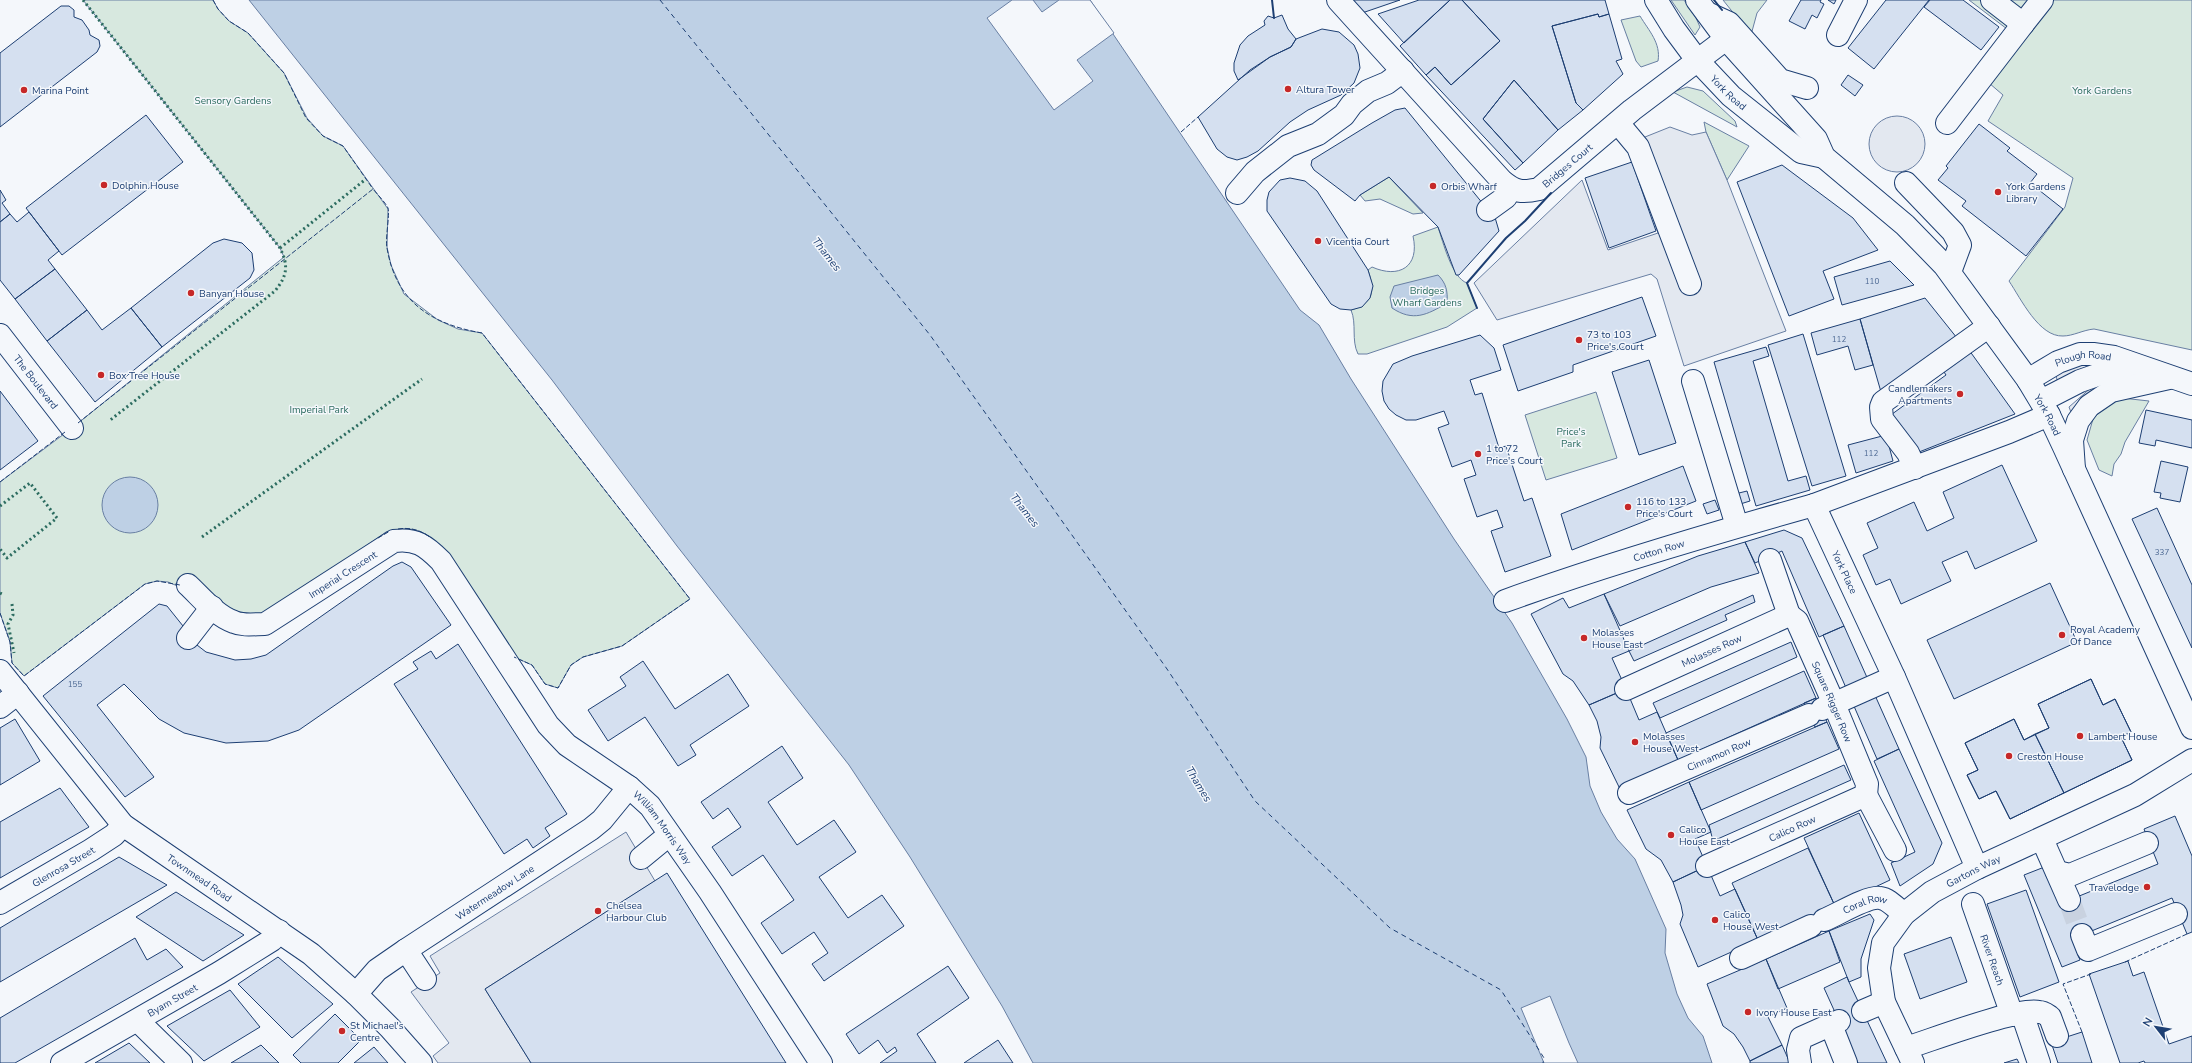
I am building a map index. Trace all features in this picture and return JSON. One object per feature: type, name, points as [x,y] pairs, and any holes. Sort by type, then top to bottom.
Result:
[{"type":"main road","points":[[1338,0],[1510,188],[1506,197],[1488,210]]},
{"type":"main road","name":"York Road","points":[[1656,0],[1674,29],[1697,60],[1731,96],[1801,152],[1824,157]]},
{"type":"main road","points":[[1838,35],[1856,0]]},
{"type":"main road","points":[[1992,0],[2023,24]]},
{"type":"main road","points":[[1947,123],[2042,0]]},
{"type":"main road","points":[[1702,6],[1728,23],[1780,80],[1807,88]]},
{"type":"main road","name":"York Road","points":[[1702,6],[1726,38],[1816,139],[1824,157],[1905,225],[1950,272],[2028,380],[2045,408],[2074,469],[2192,728]]},
{"type":"main road","name":"Bridges Court","points":[[1510,188],[1524,193],[1539,188],[1618,122],[1726,38]]},
{"type":"main road","points":[[1237,193],[1256,172],[1288,146],[1318,134],[1344,115],[1352,104],[1368,91],[1387,83],[1403,71]]},
{"type":"main road","points":[[1618,122],[1638,147],[1690,284]]},
{"type":"main road","points":[[1906,183],[1953,232],[1960,245],[1950,272]]},
{"type":"main road","points":[[1915,468],[1908,453],[1882,418],[1881,407],[1883,402],[1989,326]]},
{"type":"main road","name":"The Boulevard","points":[[0,335],[72,428]]},
{"type":"main road","name":"Plough Road","points":[[2028,380],[2058,362],[2080,354],[2114,357],[2141,368],[2182,381]]},
{"type":"main road","name":"Plough Road","points":[[2045,408],[2080,381],[2100,374],[2141,368]]},
{"type":"main road","points":[[1693,381],[1737,526]]},
{"type":"main road","points":[[2074,469],[2072,440],[2078,421],[2089,406],[2111,391],[2124,386],[2182,381]]},
{"type":"main road","points":[[1814,505],[2009,432],[2045,408]]},
{"type":"main road","name":"Cotton Row","points":[[1505,601],[1571,577],[1737,526],[1814,505]]},
{"type":"main road","name":"York Place","points":[[1814,505],[1894,677],[1977,868]]},
{"type":"main road","name":"Imperial Crescent","points":[[188,585],[212,607],[234,622],[246,625],[265,624],[394,540],[407,539],[420,543],[441,561],[477,618]]},
{"type":"main road","name":"Square Rigger Row","points":[[1770,560],[1793,618],[1822,709],[1867,789],[1896,850]]},
{"type":"main road","points":[[188,638],[212,607]]},
{"type":"main road","name":"William Morris Way","points":[[477,618],[548,725],[567,745],[629,787],[650,806],[710,892],[821,1063]]},
{"type":"main road","name":"Molasses Row","points":[[1626,689],[1793,618]]},
{"type":"main road","name":"Townmead Road","points":[[0,671],[123,825],[311,954],[356,994],[390,1028],[421,1063]]},
{"type":"main road","name":"Cinnamon Row","points":[[1629,793],[1894,677]]},
{"type":"main road","points":[[0,707],[18,693]]},
{"type":"main road","name":"Gartons Way","points":[[1909,1056],[1884,1002],[1879,968],[1883,943],[1904,914],[1932,892],[1977,868],[2135,795],[2192,760]]},
{"type":"main road","name":"Watermeadow Lane","points":[[356,994],[377,970],[591,829],[602,820],[629,787]]},
{"type":"main road","name":"Calico Row","points":[[1707,866],[1867,789]]},
{"type":"main road","name":"Glenrosa Street","points":[[0,903],[91,850],[114,835],[123,825]]},
{"type":"main road","points":[[641,858],[669,835]]},
{"type":"main road","points":[[2042,839],[2069,900]]},
{"type":"main road","points":[[2057,872],[2070,875],[2147,843]]},
{"type":"main road","name":"Coral Row","points":[[1741,958],[1870,899],[1880,898],[1892,904],[1904,914]]},
{"type":"main road","name":"River Reach","points":[[1973,904],[2017,1014],[2039,1063]]},
{"type":"main road","points":[[2082,935],[2088,950],[2176,914]]},
{"type":"main road","name":"Byam Street","points":[[62,1063],[138,1020],[272,940],[279,931]]},
{"type":"main road","points":[[406,950],[425,979]]},
{"type":"main road","points":[[1863,1011],[1884,1002]]},
{"type":"main road","points":[[1909,1056],[2017,1014],[2039,1011],[2050,1017],[2057,1036]]},
{"type":"main road","points":[[138,1020],[181,1063]]},
{"type":"main road","points":[[1800,1063],[1798,1050],[1801,1038],[1835,1023],[1846,1063]]},
{"type":"green space","name":"Imperial Park","points":[[83,0],[213,0],[218,9],[229,21],[248,33],[284,73],[307,118],[323,136],[343,146],[388,209],[387,247],[391,265],[404,294],[438,320],[458,329],[482,333],[690,599],[622,646],[583,657],[571,665],[558,688],[545,684],[532,665],[514,657],[439,544],[420,532],[402,529],[386,532],[269,614],[253,618],[168,582],[157,581],[145,584],[24,676],[12,663],[10,642],[0,613],[0,482],[72,428],[284,257],[280,248]]},
{"type":"green space","points":[[1671,0],[1684,0],[1700,27],[1695,35]]},
{"type":"green space","points":[[1723,0],[1767,0],[1757,13],[1751,35]]},
{"type":"green space","name":"York Gardens","points":[[1969,0],[2192,0],[2192,350],[2094,329],[2067,336],[2054,335],[2039,324],[2019,297],[2009,281],[2065,207],[2073,178],[1988,121],[2003,95],[1975,71],[2007,29]]},
{"type":"green space","points":[[1640,16],[1654,37],[1658,48],[1658,61],[1641,67],[1636,61],[1621,20]]},
{"type":"green space","points":[[1687,87],[1703,91],[1735,121],[1737,127],[1673,92]]},
{"type":"green space","points":[[1704,122],[1749,146],[1727,180],[1706,132]]},
{"type":"green space","points":[[1389,177],[1423,213],[1413,214],[1380,199],[1365,201],[1360,195]]},
{"type":"green space","name":"Bridges Wharf Gardens","points":[[1438,227],[1449,259],[1457,274],[1467,283],[1477,308],[1447,327],[1367,354],[1358,354],[1355,343],[1354,321],[1351,310],[1364,304],[1371,295],[1372,284],[1368,270],[1372,267],[1391,272],[1399,271],[1405,268],[1410,263],[1413,256],[1413,236]]},
{"type":"green space","name":"Price's Park","points":[[1596,392],[1617,458],[1546,480],[1525,415]]},
{"type":"green space","points":[[2122,398],[2149,401],[2125,442],[2121,454],[2114,464],[2112,476],[2099,470],[2087,440],[2093,419],[2103,408]]},
{"type":"shaded area","points":[[1891,116],[1903,116],[1917,124],[1925,138],[1923,155],[1917,164],[1903,172],[1891,172],[1881,167],[1874,160],[1869,150],[1869,138],[1874,128],[1881,121]]},
{"type":"shaded area","points":[[1670,127],[1692,135],[1706,132],[1727,180],[1786,331],[1684,366],[1657,279],[1651,274],[1497,320],[1474,283],[1582,180],[1608,250],[1658,233],[1631,154],[1645,137]]},
{"type":"shaded area","points":[[2078,361],[2086,365],[2086,368],[2058,383],[2056,376]]},
{"type":"shaded area","points":[[2099,385],[2102,387],[2072,415],[2069,407],[2093,386]]},
{"type":"shaded area","points":[[626,832],[655,881],[485,989],[531,1063],[438,1063],[433,1056],[449,1043],[411,992],[440,973],[430,956]]},
{"type":"water","name":"Thames","points":[[249,0],[1090,0],[1300,310],[1319,325],[1351,379],[1454,539],[1512,623],[1567,719],[1586,757],[1590,786],[1601,812],[1617,839],[1635,859],[1666,929],[1665,953],[1677,994],[1688,1018],[1703,1036],[1712,1063],[1033,1063],[1002,1006],[910,857],[849,765],[677,546],[552,380]]},
{"type":"water","points":[[1438,275],[1446,288],[1447,303],[1426,314],[1413,316],[1407,315],[1392,308],[1390,297],[1394,286]]},
{"type":"water","points":[[124,477],[136,477],[146,481],[154,489],[158,499],[158,511],[154,521],[146,529],[136,533],[124,533],[114,529],[106,521],[102,511],[102,499],[106,489],[114,481]]},
{"type":"pier","points":[[1012,0],[1033,0],[1042,12],[1059,0],[1090,0],[1114,33],[1077,60],[1093,81],[1054,110],[987,18]]},
{"type":"pier","points":[[1550,996],[1578,1063],[1544,1063],[1521,1008]]},
{"type":"building","points":[[1350,0],[1400,0],[1362,13]]},
{"type":"building","points":[[1419,0],[1450,0],[1404,43],[1378,14]]},
{"type":"building","points":[[1450,0],[1462,0],[1500,41],[1451,85],[1435,67],[1426,75],[1400,46]]},
{"type":"building","points":[[1462,0],[1605,0],[1609,14],[1599,17],[1598,14],[1552,26],[1576,103],[1583,110],[1558,130],[1514,80],[1483,119],[1523,163],[1515,170],[1426,75],[1435,67],[1451,85],[1500,41]]},
{"type":"building","points":[[1801,0],[1821,0],[1820,2],[1824,4],[1817,18],[1812,15],[1805,29],[1789,21]]},
{"type":"building","points":[[1828,0],[1836,0],[1834,4]]},
{"type":"building","points":[[1886,0],[1929,0],[1874,69],[1848,48]]},
{"type":"building","points":[[1930,0],[1963,0],[1999,27],[1981,50],[1924,7]]},
{"type":"building","name":"Marina Point","points":[[61,6],[69,6],[74,10],[74,17],[82,20],[89,30],[90,35],[99,40],[100,46],[97,52],[0,127],[0,53]]},
{"type":"building","points":[[1598,14],[1599,17],[1609,14],[1622,59],[1616,61],[1623,74],[1583,110],[1576,103],[1552,26]]},
{"type":"building","points":[[1282,15],[1288,29],[1296,39],[1291,47],[1270,57],[1238,80],[1234,71],[1234,63],[1240,45],[1248,36],[1265,25],[1264,21],[1268,16],[1274,18]]},
{"type":"building","name":"Altura Tower","points":[[1322,29],[1339,32],[1354,45],[1358,54],[1360,68],[1354,83],[1341,95],[1308,110],[1290,122],[1258,151],[1247,157],[1237,160],[1227,157],[1217,149],[1198,117],[1250,70],[1270,57],[1291,47],[1296,39]]},
{"type":"building","points":[[1848,75],[1863,85],[1855,96],[1841,85]]},
{"type":"building","points":[[1514,80],[1558,130],[1523,163],[1483,119]]},
{"type":"building","name":"Orbis Wharf","points":[[1405,108],[1488,210],[1494,214],[1499,231],[1459,275],[1456,275],[1438,227],[1389,177],[1360,195],[1355,201],[1314,170],[1311,165],[1312,160],[1372,123],[1395,110]]},
{"type":"building","name":"Dolphin House","points":[[146,115],[183,162],[62,255],[26,208]]},
{"type":"building","name":"York Gardens Library","points":[[1979,124],[2010,148],[2007,151],[2037,174],[2030,183],[2063,209],[2026,256],[1962,206],[1966,201],[1938,180],[1948,168],[1946,166]]},
{"type":"building","points":[[1632,162],[1656,231],[1609,248],[1585,178]]},
{"type":"building","points":[[1782,165],[1853,218],[1878,250],[1823,271],[1834,299],[1789,316],[1737,182]]},
{"type":"building","name":"Vicentia Court","points":[[1290,178],[1305,181],[1317,191],[1368,270],[1373,286],[1370,298],[1362,307],[1351,310],[1340,309],[1331,304],[1267,211],[1269,192],[1280,180]]},
{"type":"building","points":[[0,190],[6,200],[2,203],[10,214],[0,222]]},
{"type":"building","points":[[29,212],[59,251],[48,260],[55,269],[15,299],[0,280],[0,222],[10,214],[17,222]]},
{"type":"building","name":"Banyan House","points":[[224,239],[242,243],[252,253],[254,270],[250,278],[162,347],[131,308],[213,243]]},
{"type":"building","points":[[1890,261],[1914,285],[1842,305],[1834,277]]},
{"type":"building","points":[[55,269],[87,310],[47,341],[15,299]]},
{"type":"building","name":"73 to 103 Price's Court","points":[[1642,297],[1656,336],[1573,365],[1573,372],[1518,391],[1503,345]]},
{"type":"building","points":[[1925,298],[1957,338],[1881,392],[1860,319]]},
{"type":"building","name":"Box Tree House","points":[[131,308],[162,347],[95,402],[47,341],[87,310],[102,330]]},
{"type":"building","name":"Candlemakers Apartments","points":[[1860,319],[1873,365],[1855,370],[1848,346],[1817,355],[1811,333]]},
{"type":"building","points":[[1803,334],[1846,476],[1812,486],[1768,345]]},
{"type":"building","name":"1 to 72 Price's Court","points":[[1480,335],[1494,348],[1501,370],[1470,380],[1475,395],[1482,393],[1499,448],[1506,446],[1524,501],[1532,498],[1551,556],[1505,572],[1491,531],[1503,527],[1497,510],[1477,517],[1464,479],[1476,475],[1471,460],[1452,467],[1438,428],[1449,424],[1444,411],[1416,420],[1406,420],[1396,415],[1389,409],[1384,401],[1382,391],[1383,381],[1393,364],[1412,356]]},
{"type":"building","points":[[1766,347],[1769,356],[1753,361],[1788,481],[1806,476],[1810,490],[1756,506],[1714,362]]},
{"type":"building","name":"Candlemakers Apartments","points":[[1969,350],[2015,414],[1914,454],[1888,417],[1946,375],[1942,369]]},
{"type":"building","points":[[1649,360],[1676,443],[1639,455],[1612,372]]},
{"type":"building","points":[[0,391],[38,441],[0,470]]},
{"type":"building","points":[[2146,410],[2192,420],[2192,448],[2156,440],[2155,446],[2139,443]]},
{"type":"building","name":"Candlemakers Apartments","points":[[1886,435],[1893,461],[1856,473],[1848,445]]},
{"type":"building","points":[[2161,461],[2188,467],[2180,502],[2160,498],[2161,493],[2154,492]]},
{"type":"building","points":[[2002,465],[2037,541],[1975,569],[1967,551],[1942,562],[1951,581],[1901,604],[1890,579],[1876,585],[1863,555],[1878,548],[1867,523],[1914,502],[1927,531],[1954,518],[1943,492]]},
{"type":"building","name":"116 to 133 Price's Court","points":[[1683,466],[1696,501],[1572,550],[1561,514]]},
{"type":"building","points":[[1747,491],[1750,501],[1737,505],[1735,494]]},
{"type":"building","points":[[1715,500],[1719,510],[1707,514],[1703,504]]},
{"type":"building","points":[[2157,508],[2192,585],[2192,648],[2132,519]]},
{"type":"building","points":[[1784,530],[1802,538],[1844,626],[1819,637],[1782,551],[1755,563],[1745,542]]},
{"type":"building","points":[[1745,542],[1759,573],[1711,587],[1620,626],[1604,594],[1698,556]]},
{"type":"building","points":[[402,562],[411,567],[451,625],[299,730],[268,741],[226,743],[184,733],[159,719],[124,684],[97,705],[154,777],[125,797],[43,696],[159,604],[167,606],[187,631],[188,638],[206,652],[235,660],[251,659],[266,655],[393,566]]},
{"type":"building","points":[[2050,583],[2077,642],[1954,699],[1927,640]]},
{"type":"building","name":"Molasses House East","points":[[1604,594],[1629,651],[1612,658],[1626,689],[1589,705],[1573,681],[1563,674],[1531,614],[1563,598],[1569,608]]},
{"type":"building","points":[[1753,595],[1755,602],[1725,615],[1727,620],[1634,661],[1629,651]]},
{"type":"building","points":[[1844,626],[1899,749],[1877,759],[1823,635]]},
{"type":"building","points":[[1791,642],[1797,657],[1660,718],[1653,703]]},
{"type":"building","points":[[458,644],[567,814],[545,828],[550,836],[533,848],[527,839],[504,854],[394,684],[418,669],[413,662],[431,651],[436,659]]},
{"type":"building","points":[[643,661],[675,709],[728,674],[749,706],[690,745],[696,755],[678,766],[645,717],[608,741],[588,710],[626,686],[620,677]]},
{"type":"building","points":[[1804,671],[1816,698],[1678,760],[1666,733]]},
{"type":"building","points":[[2091,679],[2103,705],[2115,699],[2131,732],[2121,737],[2132,760],[2010,819],[1996,791],[1979,799],[1967,775],[1978,770],[1965,743],[2014,719],[2024,740],[2049,728],[2038,704]]},
{"type":"building","name":"Lambert House","points":[[2091,679],[2103,705],[2115,699],[2131,732],[2121,737],[2132,760],[2064,793],[2035,734],[2049,728],[2038,704]]},
{"type":"building","name":"Molasses House West","points":[[1626,689],[1639,720],[1657,712],[1678,760],[1620,789],[1600,748],[1601,737],[1597,721],[1589,705]]},
{"type":"building","points":[[1816,698],[1827,722],[1815,727],[1804,703]]},
{"type":"building","points":[[15,719],[40,761],[0,785],[0,728]]},
{"type":"building","name":"Creston House","points":[[2014,719],[2024,740],[2035,734],[2064,793],[2010,819],[1996,791],[1979,799],[1967,775],[1978,770],[1965,743]]},
{"type":"building","points":[[1827,722],[1839,749],[1701,810],[1689,782]]},
{"type":"building","points":[[782,746],[803,778],[768,802],[797,845],[834,820],[856,852],[819,877],[848,918],[882,895],[904,926],[824,981],[812,964],[828,953],[814,932],[782,954],[761,923],[794,900],[763,855],[732,876],[712,847],[741,827],[728,808],[713,819],[701,802]]},
{"type":"building","points":[[1899,749],[1942,843],[1933,864],[1900,886],[1891,863],[1915,852],[1874,761]]},
{"type":"building","points":[[1844,765],[1851,780],[1713,841],[1709,825]]},
{"type":"building","name":"Calico House East","points":[[1689,782],[1711,832],[1695,839],[1707,866],[1673,882],[1661,860],[1646,849],[1627,810]]},
{"type":"building","points":[[60,788],[89,827],[0,878],[0,822]]},
{"type":"building","points":[[1859,813],[1890,880],[1835,906],[1804,838]]},
{"type":"building","name":"Travelodge","points":[[2175,816],[2192,856],[2192,932],[2187,934],[2172,898],[2072,939],[2080,960],[2062,967],[2024,875],[2047,866],[2062,903],[2158,864],[2144,829]]},
{"type":"building","points":[[1808,848],[1835,906],[1758,940],[1732,883]]},
{"type":"building","points":[[119,857],[167,885],[0,982],[0,928]]},
{"type":"building","name":"Calico House West","points":[[1707,866],[1720,896],[1735,889],[1758,940],[1698,967],[1680,924],[1683,915],[1673,882]]},
{"type":"building","name":"Chelsea Harbour Club","points":[[667,873],[786,1063],[531,1063],[485,989]]},
{"type":"building","points":[[2026,890],[2059,982],[2020,997],[1987,904]]},
{"type":"building","points":[[176,892],[244,935],[203,961],[136,917]]},
{"type":"building","points":[[1870,914],[1874,920],[1861,959],[1861,977],[1849,982],[1829,931]]},
{"type":"building","points":[[1829,931],[1840,962],[1778,989],[1766,959]]},
{"type":"building","points":[[1951,937],[1967,982],[1920,999],[1904,954]]},
{"type":"building","points":[[135,938],[147,960],[166,949],[183,967],[15,1063],[0,1063],[0,1018]]},
{"type":"building","points":[[278,957],[333,1004],[292,1038],[238,984]]},
{"type":"building","name":"Ivory House East","points":[[1766,959],[1787,1008],[1768,1017],[1782,1045],[1750,1061],[1734,1034],[1723,1026],[1707,984]]},
{"type":"building","points":[[2128,961],[2133,976],[2144,972],[2169,1044],[2192,1036],[2192,1063],[2145,1063],[2144,1061],[2138,1063],[2120,1063],[2089,974]]},
{"type":"building","points":[[948,966],[969,998],[917,1034],[936,1063],[880,1063],[897,1051],[895,1047],[887,1053],[878,1040],[859,1054],[846,1034]]},
{"type":"building","points":[[1847,977],[1887,1063],[1858,1063],[1824,988]]},
{"type":"building","points":[[230,990],[260,1027],[204,1061],[167,1026]]},
{"type":"building","points":[[335,1014],[361,1040],[338,1063],[301,1063],[293,1055]]},
{"type":"building","points":[[2082,1032],[2092,1063],[2058,1063],[2051,1042]]},
{"type":"building","points":[[998,1040],[1013,1063],[964,1063]]},
{"type":"building","points":[[129,1043],[150,1063],[95,1063]]},
{"type":"building","points":[[261,1045],[279,1063],[231,1063]]},
{"type":"building","points":[[1782,1045],[1790,1063],[1750,1063],[1750,1061]]},
{"type":"building","points":[[374,1047],[388,1063],[354,1063]]},
{"type":"building","points":[[2017,1059],[2019,1063],[2004,1063]]},
{"type":"ferry route","points":[[660,0],[930,335],[1167,669],[1255,801],[1390,928],[1501,990],[1544,1058],[1543,1063]]},
{"type":"tunnel","points":[[2069,900],[2082,935]]},
{"type":"hedge","points":[[83,0],[280,248],[286,266],[284,276],[275,291],[109,421]]},
{"type":"hedge","points":[[280,248],[366,179]]},
{"type":"hedge","points":[[202,537],[422,379]]},
{"type":"hedge","points":[[0,506],[30,483],[57,518],[7,558],[0,549]]},
{"type":"hedge","points":[[0,593],[4,595]]},
{"type":"hedge","points":[[12,604],[13,615],[8,624],[14,653]]},
{"type":"fence","points":[[213,0],[218,9],[229,21],[248,33],[284,73],[306,118],[323,136],[343,146],[373,189]]},
{"type":"fence","points":[[1181,132],[1198,117]]},
{"type":"fence","points":[[78,423],[373,189],[388,208],[387,248],[398,283],[408,296],[419,307],[447,324],[482,333],[690,599],[622,646],[583,657],[571,665],[558,688],[545,684],[532,665],[514,657]]},
{"type":"fence","points":[[0,482],[65,432]]},
{"type":"fence","points":[[398,529],[407,528],[415,530],[431,538]]},
{"type":"fence","points":[[378,538],[390,531]]},
{"type":"fence","points":[[0,613],[10,642],[12,663],[24,676],[145,584],[157,581],[180,585]]},
{"type":"fence","points":[[2125,962],[2187,934]]},
{"type":"fence","points":[[2082,1032],[2063,984],[2091,974]]},
{"type":"wall","points":[[1272,0],[1274,18]]},
{"type":"wall","points":[[1714,0],[1722,10]]},
{"type":"wall","points":[[1477,308],[1467,283],[1506,238],[1525,221],[1551,193]]},
{"type":"place","name":"Altura Tower","points":[[1288,89]]},
{"type":"place","name":"Marina Point","points":[[24,90]]},
{"type":"place","name":"Dolphin House","points":[[104,185]]},
{"type":"place","name":"Orbis Wharf","points":[[1433,186]]},
{"type":"place","name":"York Gardens Library","points":[[1998,192]]},
{"type":"place","name":"Vicentia Court","points":[[1318,241]]},
{"type":"place","name":"Banyan House","points":[[191,293]]},
{"type":"place","name":"73 to 103 Price's Court","points":[[1579,340]]},
{"type":"place","name":"Box Tree House","points":[[101,375]]},
{"type":"place","name":"Candlemakers Apartments","points":[[1960,394]]},
{"type":"place","name":"1 to 72 Price's Court","points":[[1478,454]]},
{"type":"place","name":"116 to 133 Price's Court","points":[[1628,507]]},
{"type":"place","name":"Royal Academy Of Dance","points":[[2062,635]]},
{"type":"place","name":"Molasses House East","points":[[1584,638]]},
{"type":"place","name":"Lambert House","points":[[2080,736]]},
{"type":"place","name":"Molasses House West","points":[[1635,742]]},
{"type":"place","name":"Creston House","points":[[2009,756]]},
{"type":"place","name":"Calico House East","points":[[1671,835]]},
{"type":"place","name":"Travelodge","points":[[2147,887]]},
{"type":"place","name":"Chelsea Harbour Club","points":[[598,911]]},
{"type":"place","name":"Calico House West","points":[[1715,920]]},
{"type":"place","name":"Ivory House East","points":[[1748,1012]]},
{"type":"place","name":"St Michael's Centre","points":[[342,1031]]},
{"type":"park label","name":"Sensory Gardens","points":[[233,100]]}]
